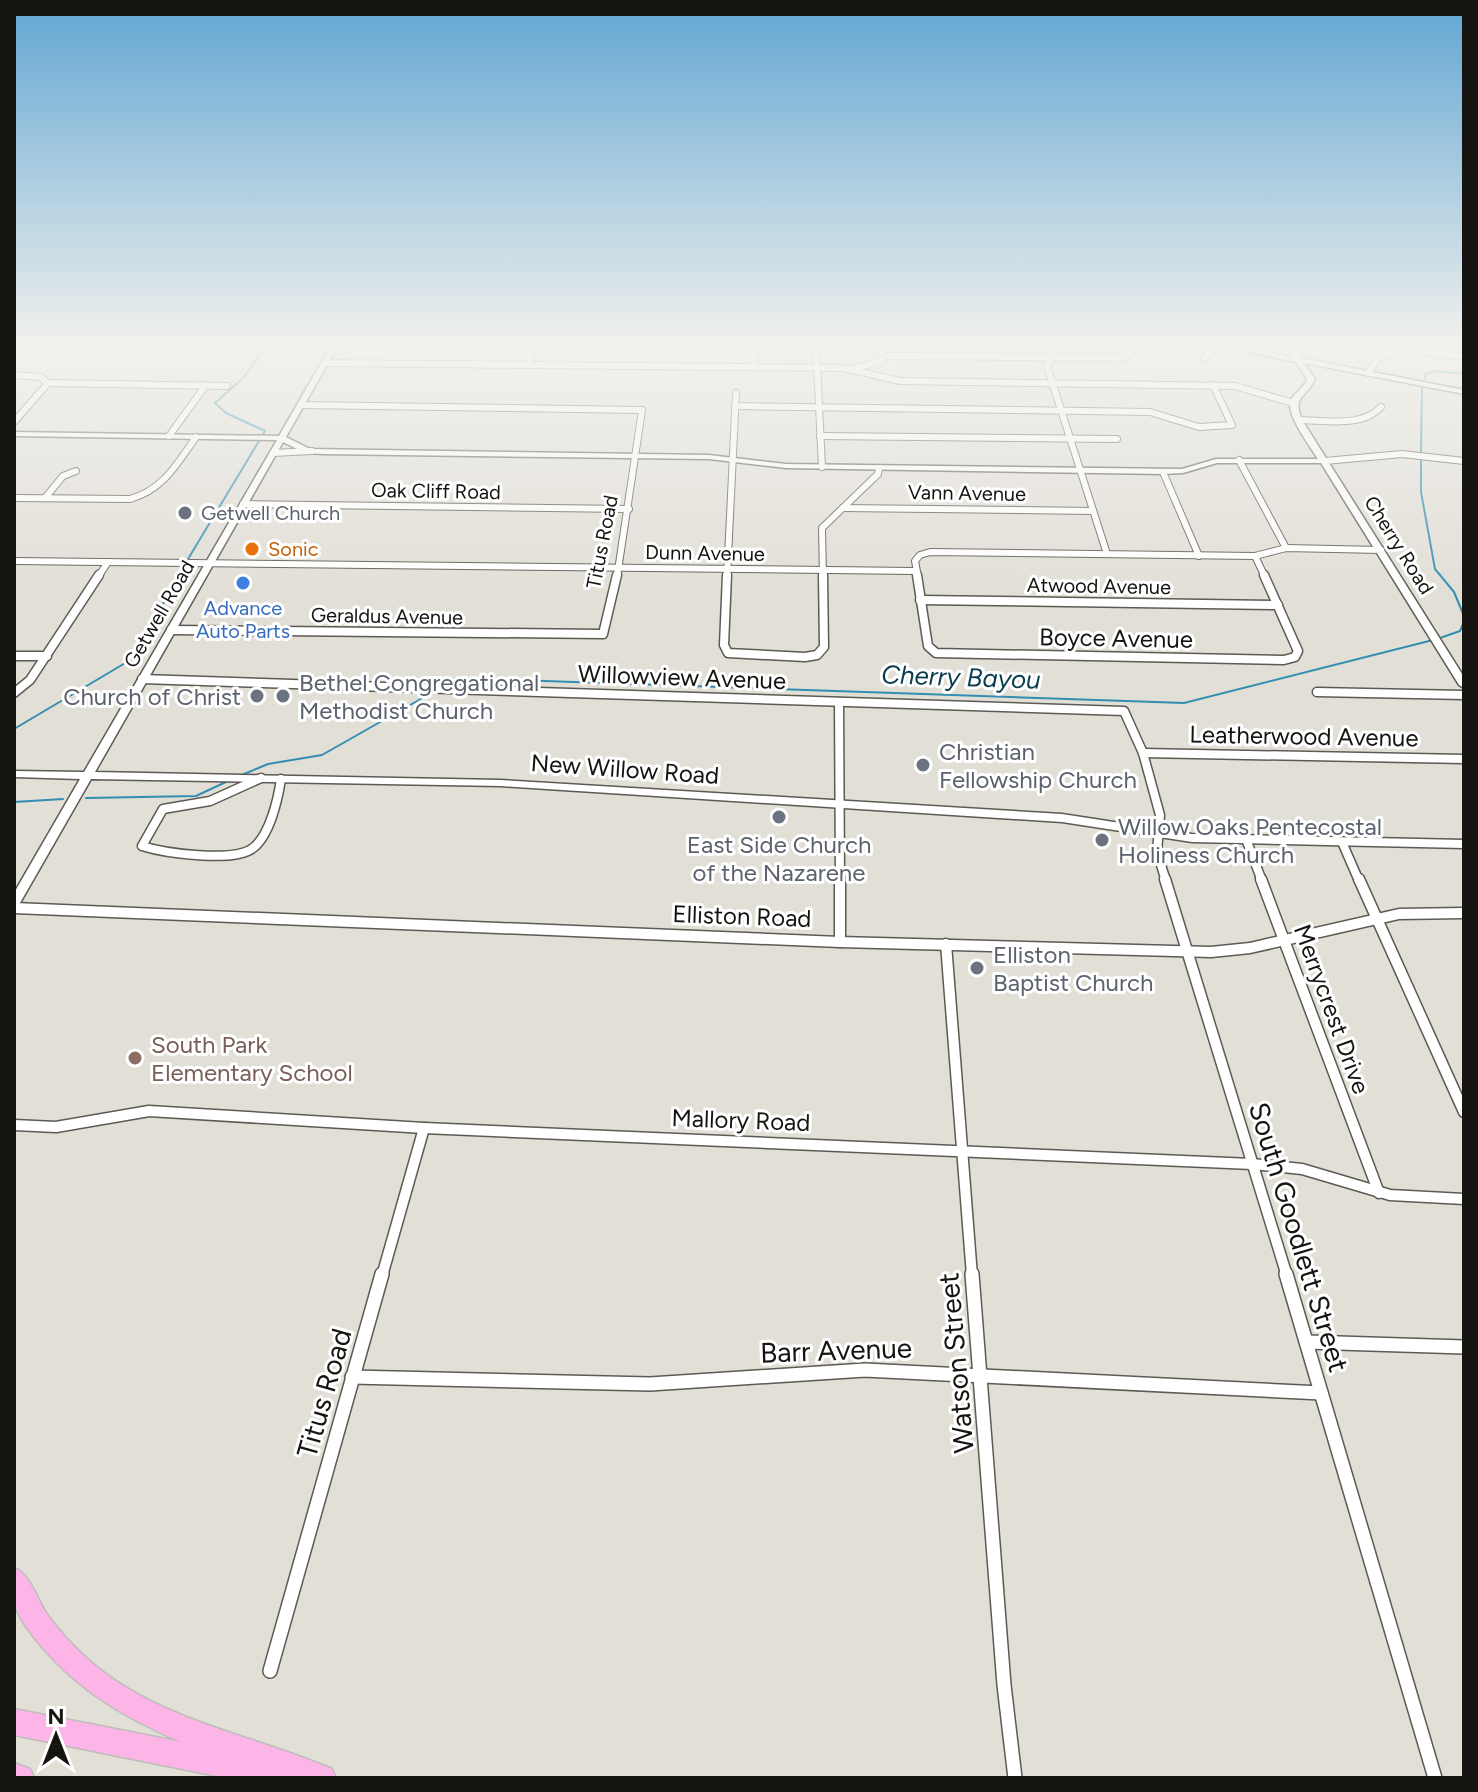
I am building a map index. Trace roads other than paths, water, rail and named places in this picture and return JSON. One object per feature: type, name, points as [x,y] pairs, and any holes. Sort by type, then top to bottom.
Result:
[{"type":"highway","points":[[14,1580],[39,1626],[55,1647],[104,1690],[130,1707],[205,1739],[323,1778]]},
{"type":"highway","points":[[14,1722],[293,1778]]},
{"type":"highway","points":[[14,1776],[21,1778]]},
{"type":"main road","name":"Getwell Road","points":[[14,906],[287,428]]},
{"type":"main road","name":"Cherry Road","points":[[1303,428],[1463,682]]},
{"type":"main road","points":[[14,434],[281,438],[312,451],[637,456],[731,459],[822,467],[1163,472],[1183,471],[1216,461],[1325,461]]},
{"type":"main road","points":[[14,774],[88,775]]},
{"type":"main road","name":"New Willow Road","points":[[88,775],[500,783],[1062,818],[1156,834],[1464,844]]},
{"type":"street","points":[[169,436],[175,428]]},
{"type":"street","name":"Titus Road","points":[[603,634],[619,568],[640,428]]},
{"type":"street","points":[[733,428],[724,645],[728,653],[774,657],[817,655],[824,647],[822,528],[878,474],[879,468]]},
{"type":"street","points":[[819,428],[822,467]]},
{"type":"street","points":[[1067,428],[1107,554]]},
{"type":"street","points":[[820,436],[1117,439]]},
{"type":"street","points":[[14,498],[130,499],[148,496],[158,489],[196,437]]},
{"type":"street","points":[[273,453],[312,451]]},
{"type":"street","points":[[1325,461],[1410,454],[1464,461]]},
{"type":"street","points":[[1239,460],[1286,548]]},
{"type":"street","points":[[45,498],[63,476],[76,471]]},
{"type":"street","points":[[1163,472],[1199,556]]},
{"type":"street","name":"Oak Cliff Road","points":[[243,504],[629,509]]},
{"type":"street","name":"Vann Avenue","points":[[843,508],[1092,511]]},
{"type":"street","points":[[920,600],[915,561],[920,555],[930,552],[1255,556],[1286,548],[1381,550]]},
{"type":"street","points":[[1255,556],[1278,605]]},
{"type":"street","name":"Dunn Avenue","points":[[14,561],[915,571]]},
{"type":"street","points":[[14,693],[30,680],[108,562]]},
{"type":"street","name":"Atwood Avenue","points":[[920,600],[1278,605]]},
{"type":"street","name":"Boyce Avenue","points":[[920,600],[928,646],[936,653],[1284,660],[1295,657],[1298,651],[1278,605]]},
{"type":"street","name":"Geraldus Avenue","points":[[171,630],[603,634]]},
{"type":"street","points":[[14,656],[47,656]]},
{"type":"street","name":"Willowview Avenue","points":[[142,679],[1124,711]]},
{"type":"street","points":[[1317,692],[1464,695]]},
{"type":"street","points":[[839,702],[840,942]]},
{"type":"street","name":"South Goodlett Street","points":[[1124,711],[1143,753],[1160,815],[1156,834],[1157,852],[1307,1342],[1435,1778]]},
{"type":"street","name":"Leatherwood Avenue","points":[[1143,753],[1464,759]]},
{"type":"street","points":[[261,778],[210,801],[160,811],[144,840],[143,848],[211,854],[248,851],[257,844],[279,794],[281,779]]},
{"type":"street","name":"Merrycrest Drive","points":[[1246,839],[1379,1193]]},
{"type":"street","points":[[1342,842],[1464,1112]]},
{"type":"street","name":"Elliston Road","points":[[14,906],[840,942],[1187,951],[1231,951],[1414,912],[1464,913]]},
{"type":"street","name":"Watson Street","points":[[946,944],[1004,1685],[1015,1778]]},
{"type":"street","name":"Mallory Road","points":[[14,1125],[56,1127],[149,1111],[424,1128],[962,1149],[1252,1164],[1302,1169],[1379,1193],[1412,1198],[1464,1199]]},
{"type":"street","name":"Titus Road","points":[[270,1671],[424,1128]]},
{"type":"street","points":[[1307,1342],[1464,1347]]},
{"type":"street","name":"Barr Avenue","points":[[352,1377],[650,1384],[846,1370],[981,1374],[1321,1393]]},
{"type":"waterway","points":[[188,559],[265,431],[258,428]]},
{"type":"waterway","name":"Cherry Bayou","points":[[1421,428],[1421,454]]},
{"type":"waterway","name":"Cherry Bayou","points":[[1421,460],[1421,492],[1435,569],[1454,592],[1464,616]]},
{"type":"waterway","points":[[14,729],[132,659],[185,565]]},
{"type":"waterway","name":"Cherry Bayou","points":[[1440,638],[1460,631],[1464,622]]},
{"type":"waterway","name":"Cherry Bayou","points":[[446,685],[456,678],[1184,703],[1433,640]]},
{"type":"waterway","name":"Cherry Bayou","points":[[244,774],[268,764],[322,755],[433,692]]},
{"type":"waterway","name":"Cherry Bayou","points":[[86,798],[196,796],[228,781]]},
{"type":"waterway","name":"Cherry Bayou","points":[[14,802],[63,799]]},
{"type":"place","name":"Getwell Church","points":[[185,513]]},
{"type":"place","name":"Sonic","points":[[252,549]]},
{"type":"place","name":"Advance Auto Parts","points":[[243,583]]},
{"type":"place","name":"Church of Christ","points":[[257,696]]},
{"type":"place","name":"Bethel Congregational Methodist Church","points":[[283,696]]},
{"type":"place","name":"Christian Fellowship Church","points":[[923,765]]},
{"type":"place","name":"East Side Church of the Nazarene","points":[[779,817]]},
{"type":"place","name":"Willow Oaks Pentecostal Holiness Church","points":[[1102,840]]},
{"type":"place","name":"Elliston Baptist Church","points":[[977,968]]},
{"type":"place","name":"South Park Elementary School","points":[[135,1058]]}]
